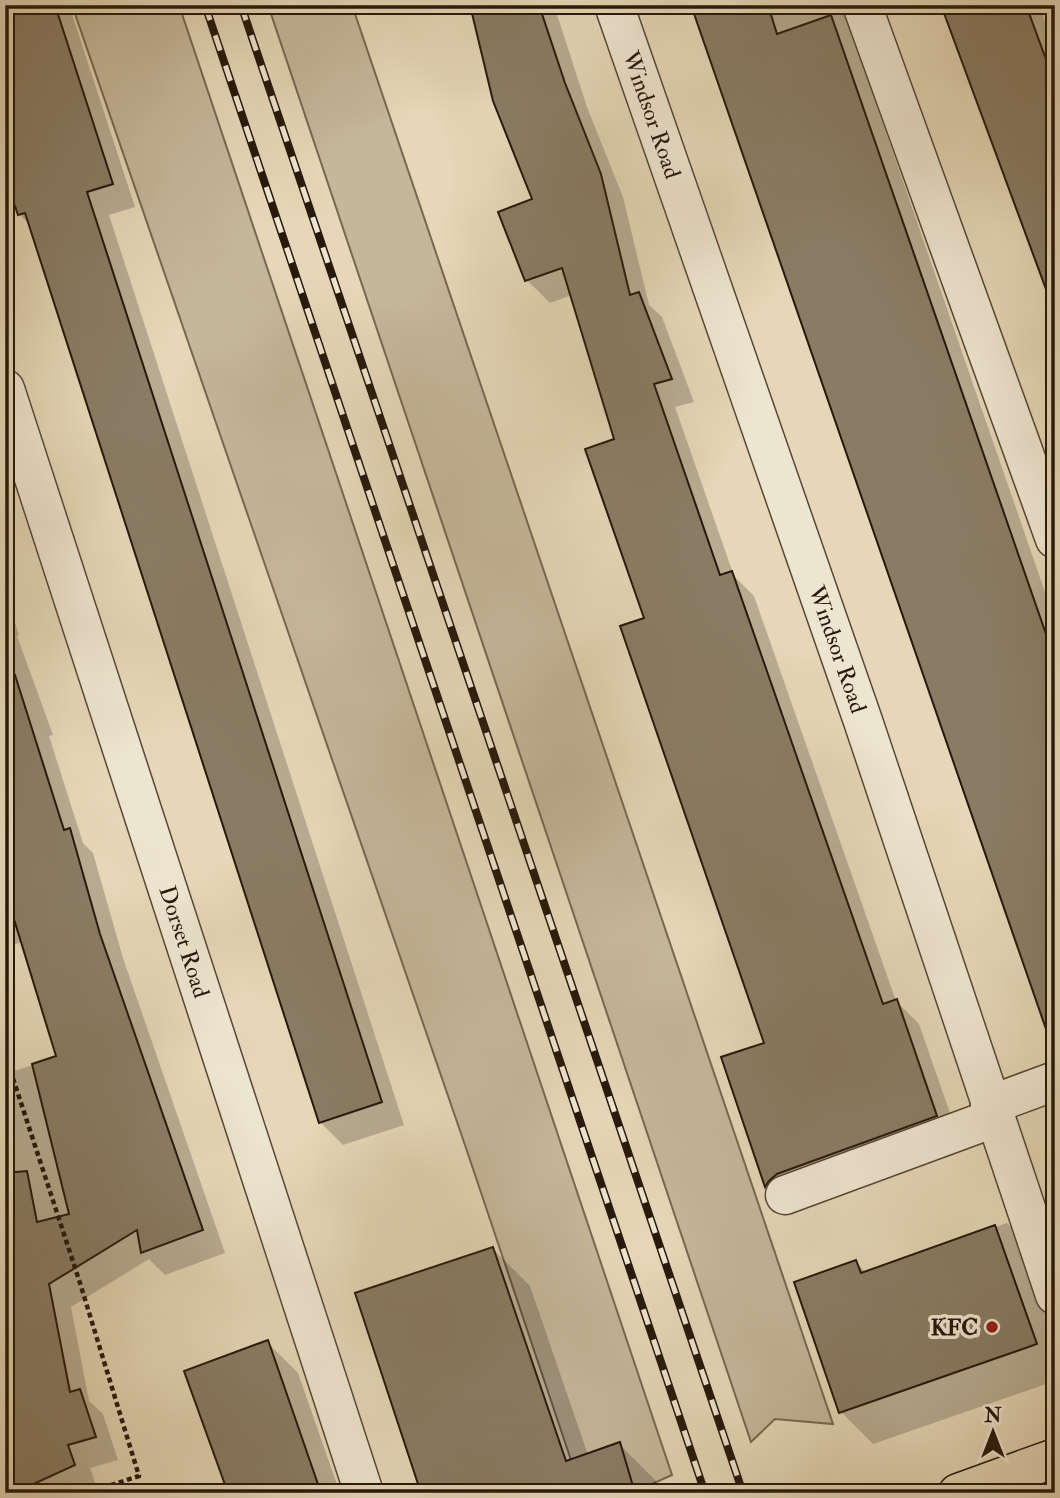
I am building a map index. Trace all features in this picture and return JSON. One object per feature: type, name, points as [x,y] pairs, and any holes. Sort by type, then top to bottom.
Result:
[{"type":"highway","points":[[958,1493],[1055,1458]]},
{"type":"street","name":"Windsor Road","points":[[614,5],[863,721],[1055,1295]]},
{"type":"street","points":[[862,5],[1055,539]]},
{"type":"street","name":"Dorset Road","points":[[5,389],[364,1493]]},
{"type":"street","points":[[785,1195],[992,1112],[1055,1081]]},
{"type":"path","points":[[5,1055],[80,1283],[139,1476],[87,1493]]},
{"type":"shaded area","points":[[72,5],[179,5],[672,1475],[634,1492],[619,1442],[571,1460]]},
{"type":"shaded area","points":[[268,5],[352,5],[833,1424],[775,1419],[751,1442]]},
{"type":"building","points":[[5,5],[55,5],[113,184],[87,192],[382,1102],[319,1123],[25,213],[18,215],[5,177]]},
{"type":"building","points":[[470,5],[539,5],[565,83],[601,174],[630,295],[639,292],[672,379],[654,384],[720,575],[732,571],[883,1004],[897,999],[937,1116],[777,1174],[765,1187],[721,1057],[764,1043],[620,626],[644,618],[585,449],[614,439],[562,268],[525,281],[498,212],[532,199],[493,101]]},
{"type":"building","points":[[691,5],[768,5],[777,34],[831,15],[1055,660],[1055,1031],[1047,1032]]},
{"type":"building","points":[[941,5],[1026,5],[1055,84],[1055,299],[1050,300]]},
{"type":"building","points":[[15,675],[64,830],[70,828],[100,934],[203,1230],[141,1253],[137,1230],[49,1284],[70,1392],[80,1389],[96,1437],[68,1445],[75,1465],[14,1493],[5,1493],[5,1173],[27,1171],[37,1222],[69,1214],[32,1064],[56,1056],[13,916],[5,918],[5,677]]},
{"type":"building","points":[[995,1225],[1037,1344],[839,1413],[794,1282],[856,1260],[861,1273]]},
{"type":"building","points":[[493,1247],[566,1461],[620,1442],[635,1493],[421,1493],[355,1293]]},
{"type":"building","points":[[268,1340],[321,1493],[228,1493],[184,1371]]},
{"type":"railway","points":[[205,5],[705,1493]]},
{"type":"railway","points":[[241,5],[743,1493]]},
{"type":"place","name":"KFC","points":[[992,1327]]}]
